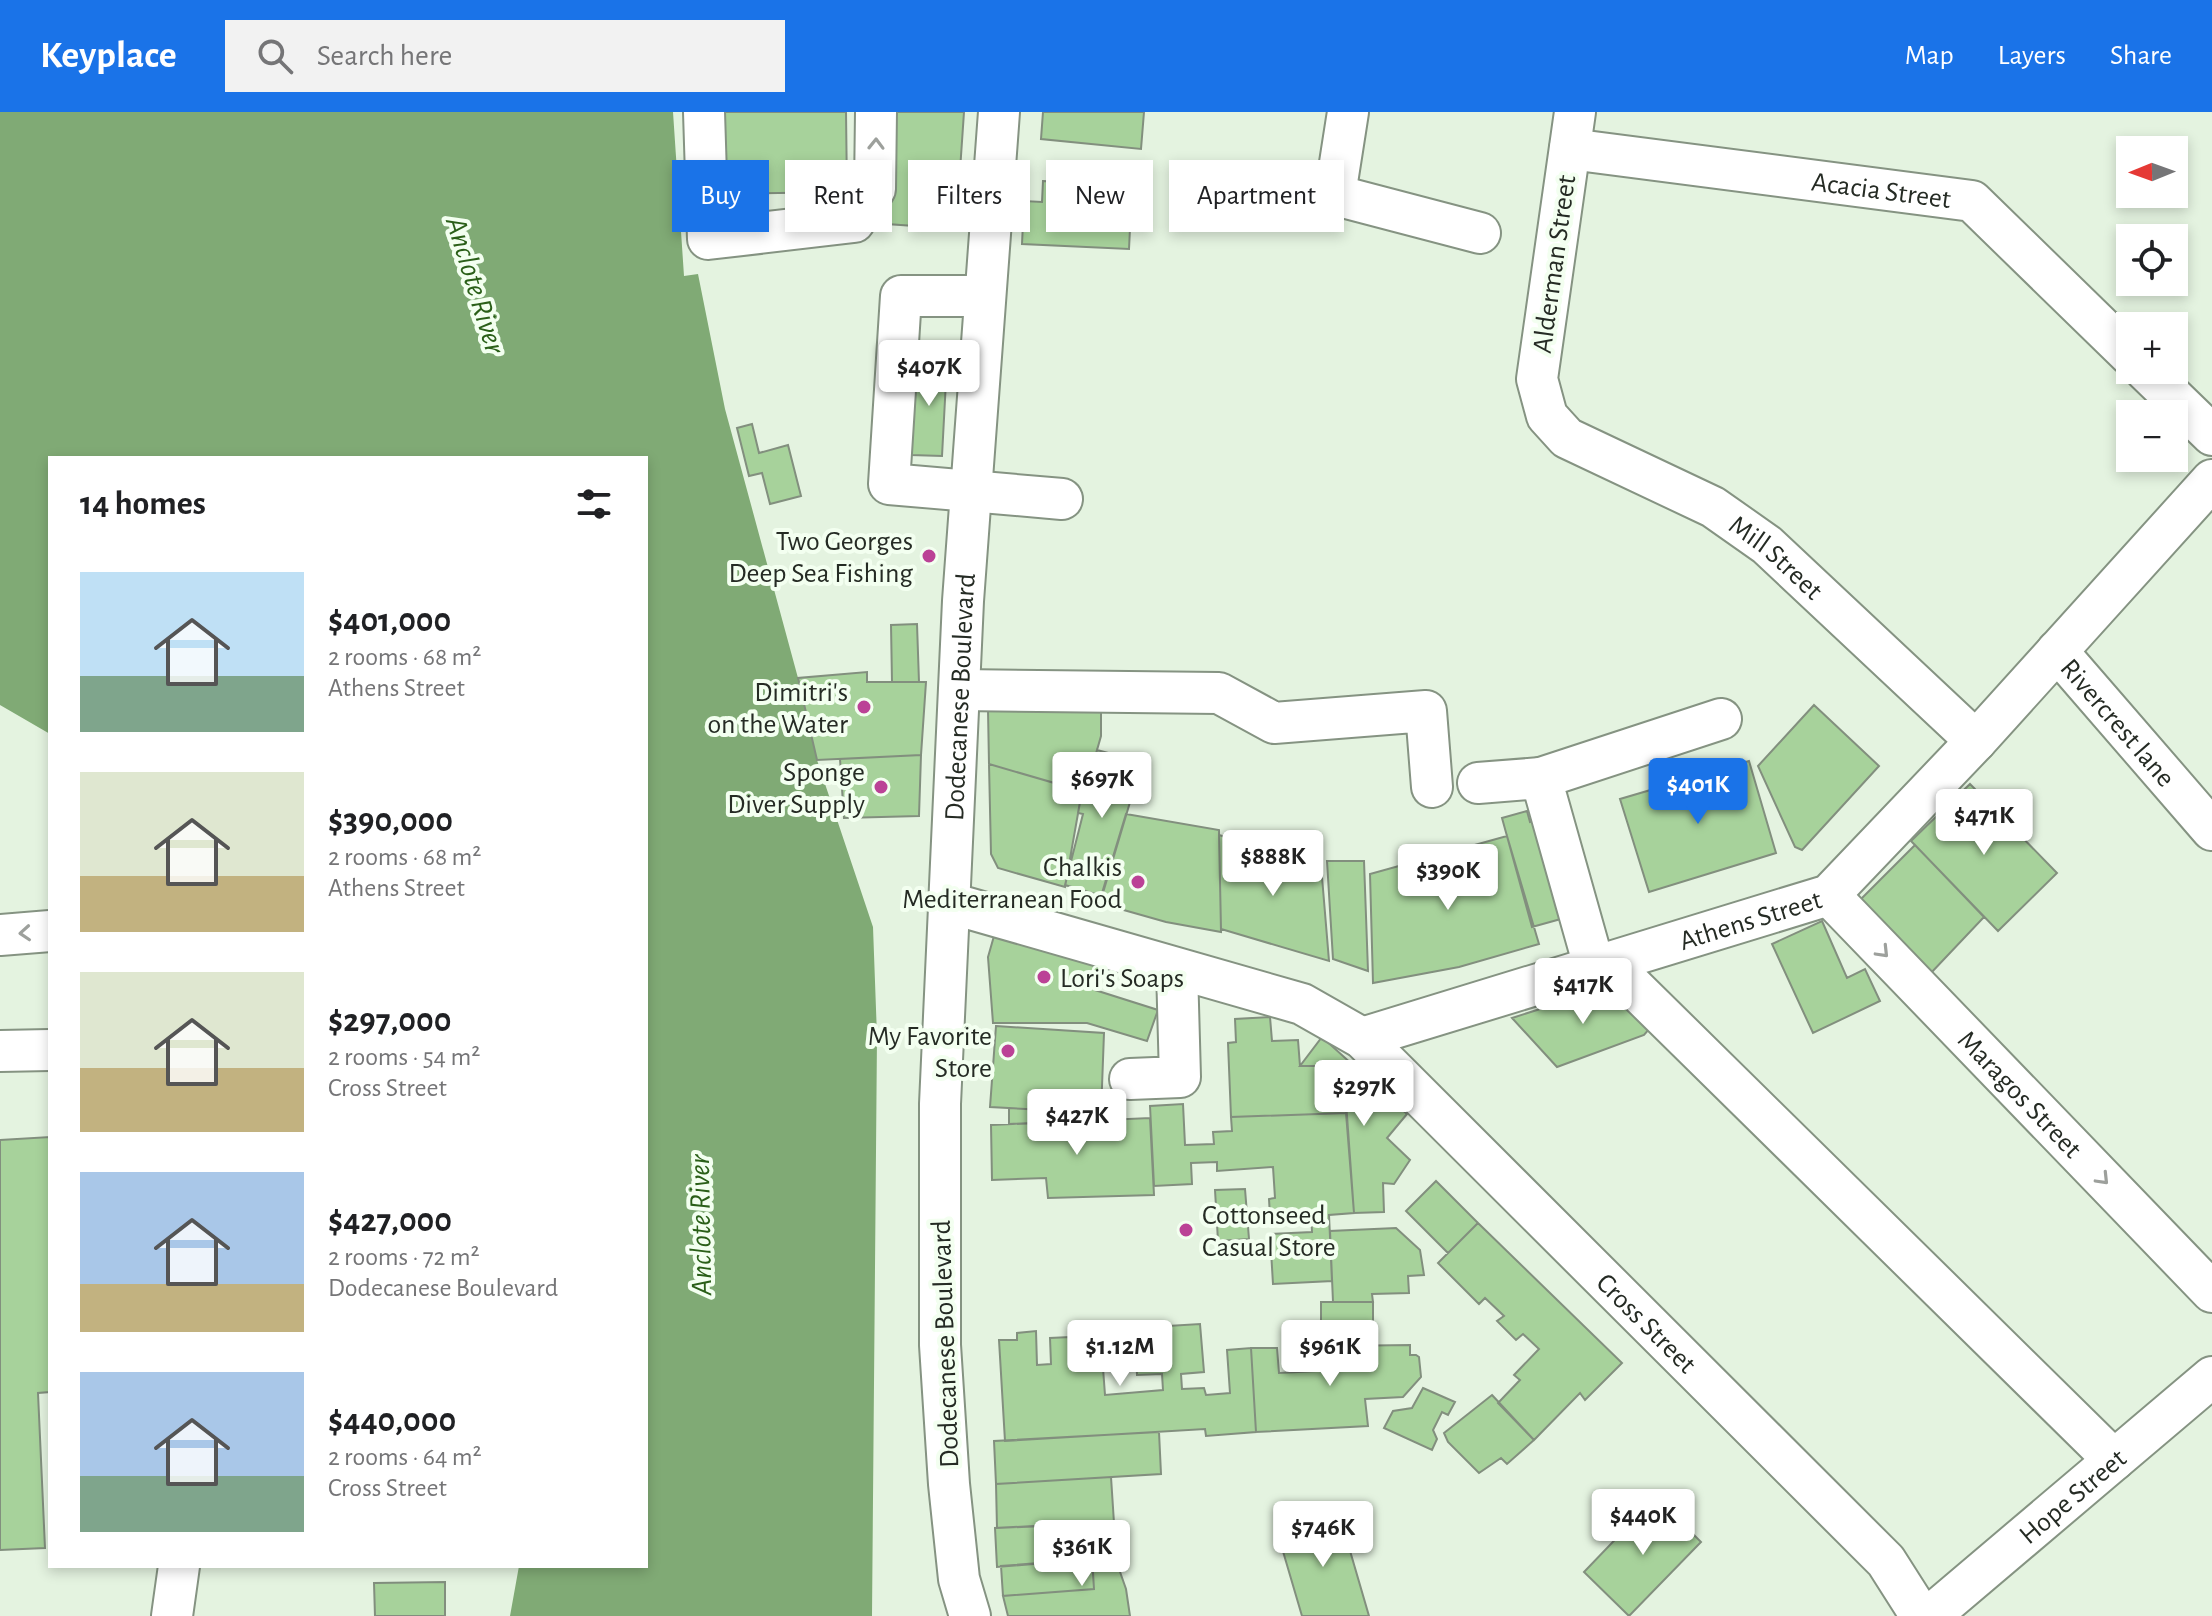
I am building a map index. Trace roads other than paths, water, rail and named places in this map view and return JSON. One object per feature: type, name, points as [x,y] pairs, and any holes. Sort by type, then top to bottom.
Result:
[{"type":"street","points":[[704,112],[708,239],[854,222],[875,189],[876,112]]},
{"type":"street","name":"Dodecanese Boulevard","points":[[970,1616],[959,1579],[940,1345],[940,1104],[971,492],[999,112]]},
{"type":"street","points":[[1340,160],[1348,112]]},
{"type":"street","name":"Acacia Street","points":[[1573,130],[1972,201],[2116,341]]},
{"type":"street","name":"Alderman Street","points":[[1547,416],[1537,379],[1573,130]]},
{"type":"street","points":[[1344,197],[1480,233]]},
{"type":"street","points":[[985,296],[901,296],[889,484],[1062,499]]},
{"type":"street","points":[[2159,384],[2212,435]]},
{"type":"street","name":"Mill Street","points":[[1547,416],[1567,438],[1713,507],[1767,545],[1976,741]]},
{"type":"street","name":"Athens Street","points":[[1362,1038],[1829,895],[1976,741],[2212,480]]},
{"type":"street","name":"Rivercrest lane","points":[[2057,651],[2212,830]]},
{"type":"street","points":[[960,690],[1219,693],[1274,723],[1426,711],[1432,787]]},
{"type":"street","points":[[1478,783],[1541,778],[1721,719]]},
{"type":"street","points":[[1541,778],[1601,964],[2114,1460]]},
{"type":"street","name":"Maragos Street","points":[[1829,895],[2212,1292]]},
{"type":"street","points":[[950,903],[1302,1004],[1362,1038]]},
{"type":"street","points":[[0,935],[48,931]]},
{"type":"street","points":[[1130,1079],[1180,1077],[1177,969]]},
{"type":"street","name":"Cross Street","points":[[1362,1038],[1886,1561],[1921,1616]]},
{"type":"street","points":[[0,1051],[48,1050]]},
{"type":"street","name":"Hope Street","points":[[1930,1616],[2212,1377]]},
{"type":"street","points":[[172,1616],[179,1568]]},
{"type":"water","name":"Anclote River","points":[[0,112],[673,112],[676,160],[672,160],[672,232],[681,232],[684,276],[698,274],[725,409],[798,678],[817,760],[873,927],[877,1036],[872,1616],[510,1616],[519,1568],[648,1568],[648,456],[48,456],[48,733],[0,705]]},
{"type":"place","name":"Two Georges Deep Sea Fishing","points":[[929,556]]},
{"type":"place","name":"Dimitri's on the Water","points":[[864,707]]},
{"type":"place","name":"Sponge Diver Supply","points":[[881,787]]},
{"type":"place","name":"Chalkis Mediterranean Food","points":[[1138,882]]},
{"type":"place","name":"Lori's Soaps","points":[[1044,977]]},
{"type":"place","name":"My Favorite Store","points":[[1008,1051]]},
{"type":"place","name":"Cottonseed Casual Store","points":[[1186,1230]]}]
